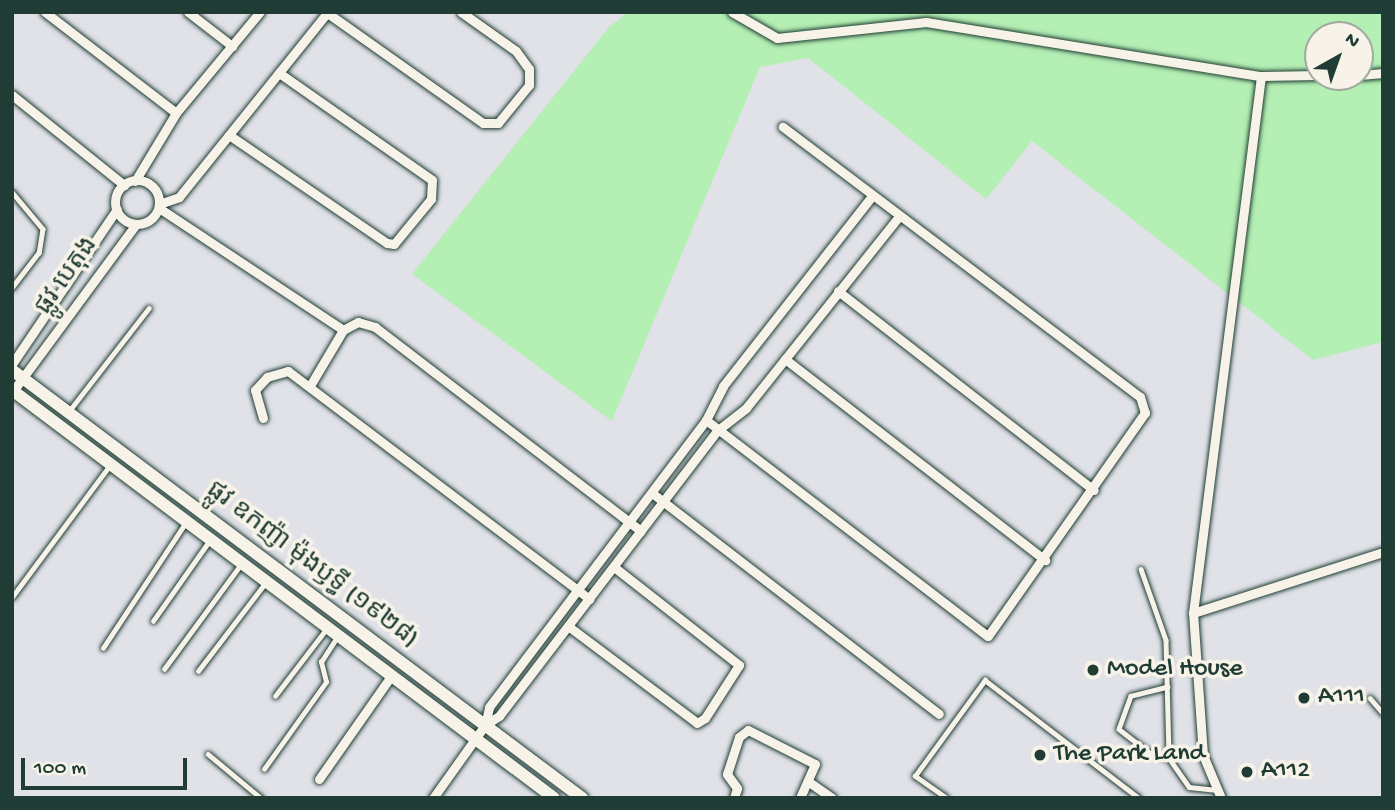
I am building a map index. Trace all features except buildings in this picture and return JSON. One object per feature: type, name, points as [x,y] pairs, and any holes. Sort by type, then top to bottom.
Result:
[{"type":"main road","name":"ផ្លូវ ឧកញ៉ា ម៉ុងឫទ្ធី (១៩២៨)","points":[[18,374],[582,798]]},
{"type":"main road","name":"ផ្លូវ ឧកញ៉ា ម៉ុងឫទ្ធី (១៩២៨)","points":[[13,391],[554,798]]},
{"type":"street","points":[[45,12],[176,113]]},
{"type":"street","points":[[188,12],[232,46]]},
{"type":"street","points":[[124,185],[135,181],[176,113],[260,12]]},
{"type":"street","points":[[124,185],[117,209],[136,224],[150,220],[159,206],[179,197],[327,13],[483,123],[498,123],[529,85],[529,69],[516,51],[461,12]]},
{"type":"street","points":[[732,12],[776,38],[926,22],[1261,76],[1304,75]]},
{"type":"street","points":[[229,135],[387,243],[394,244],[431,199],[432,180],[279,73]]},
{"type":"street","points":[[1219,794],[1203,755],[1193,613],[1261,76]]},
{"type":"street","points":[[12,95],[124,185]]},
{"type":"street","points":[[706,420],[988,636],[1045,560],[1145,413],[1143,400],[783,127]]},
{"type":"street","points":[[135,181],[154,188],[159,206],[343,330]]},
{"type":"street","points":[[485,725],[489,707],[706,420],[723,386],[872,196]]},
{"type":"street","name":"ផ្លូវ បេតុង","points":[[12,364],[117,209]]},
{"type":"street","points":[[433,798],[485,725],[499,716],[718,430],[746,408],[899,216]]},
{"type":"street","name":"ផ្លូវ បេតុង","points":[[13,391],[18,374],[136,224]]},
{"type":"street","points":[[838,291],[1094,490]]},
{"type":"street","points":[[311,384],[343,330],[358,322],[375,327],[641,531]]},
{"type":"street","points":[[785,359],[1045,560]]},
{"type":"street","points":[[263,418],[255,390],[267,377],[288,371],[311,384],[589,599]]},
{"type":"street","points":[[652,492],[939,714]]},
{"type":"street","points":[[1193,613],[1383,552]]},
{"type":"street","points":[[568,626],[697,723],[705,718],[738,665],[614,567]]},
{"type":"street","points":[[319,779],[391,676]]},
{"type":"street","points":[[734,798],[737,788],[727,774],[738,737],[748,730],[813,761],[809,782],[800,798]]},
{"type":"street","points":[[809,782],[832,798]]},
{"type":"lane","points":[[12,192],[43,229],[39,253],[12,288]]},
{"type":"lane","points":[[68,412],[149,308]]},
{"type":"lane","points":[[12,597],[110,464]]},
{"type":"lane","points":[[103,648],[187,522]]},
{"type":"lane","points":[[153,621],[211,540]]},
{"type":"lane","points":[[164,669],[242,563]]},
{"type":"lane","points":[[1141,569],[1166,640],[1169,758],[1189,787],[1219,794]]},
{"type":"lane","points":[[198,671],[266,581]]},
{"type":"lane","points":[[275,696],[333,632]]},
{"type":"lane","points":[[264,769],[326,682],[321,662],[333,632]]},
{"type":"lane","points":[[946,798],[915,776],[985,680],[1139,798]]},
{"type":"lane","points":[[1168,687],[1131,696],[1119,729],[1140,747],[1169,758]]},
{"type":"lane","points":[[1370,698],[1383,713]]},
{"type":"lane","points":[[208,754],[261,798]]},
{"type":"green space","points":[[629,12],[1383,12],[1383,342],[1313,360],[1032,141],[986,199],[808,58],[760,67],[612,421],[412,274],[609,27]]},
{"type":"place","name":"Model House","points":[[1093,670]]},
{"type":"place","name":"A111","points":[[1304,698]]},
{"type":"place","name":"The Park Land","points":[[1040,755]]},
{"type":"place","name":"A112","points":[[1247,772]]}]
